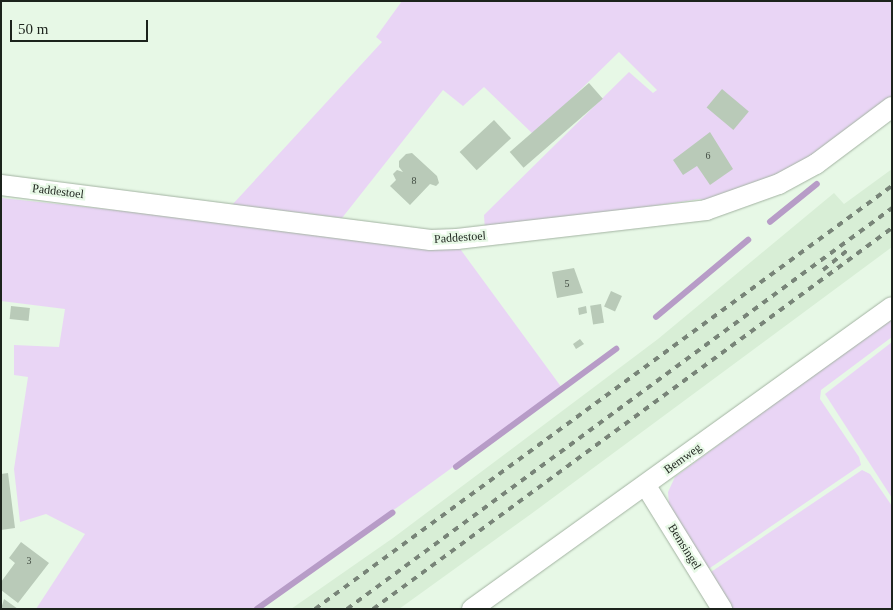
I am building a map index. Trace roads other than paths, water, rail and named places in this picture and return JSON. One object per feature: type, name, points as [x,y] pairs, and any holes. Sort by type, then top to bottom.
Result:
[{"type":"street","name":"Paddestoel","points":[[1,185],[430,240],[457,239],[706,210],[779,184],[816,164],[892,106]]},
{"type":"street","name":"Bemweg","points":[[472,609],[646,486],[892,307]]},
{"type":"street","name":"Bemsingel","points":[[646,486],[722,609]]},
{"type":"waterway","points":[[770,222],[817,184]]},
{"type":"waterway","points":[[656,317],[748,240]]},
{"type":"waterway","points":[[456,467],[616,349]]},
{"type":"waterway","points":[[257,609],[392,513]]},
{"type":"railway","points":[[315,609],[892,186]]},
{"type":"railway","points":[[347,609],[892,208]]},
{"type":"railway","points":[[373,609],[892,228]]},
{"type":"railway","points":[[823,270],[850,248]]}]
